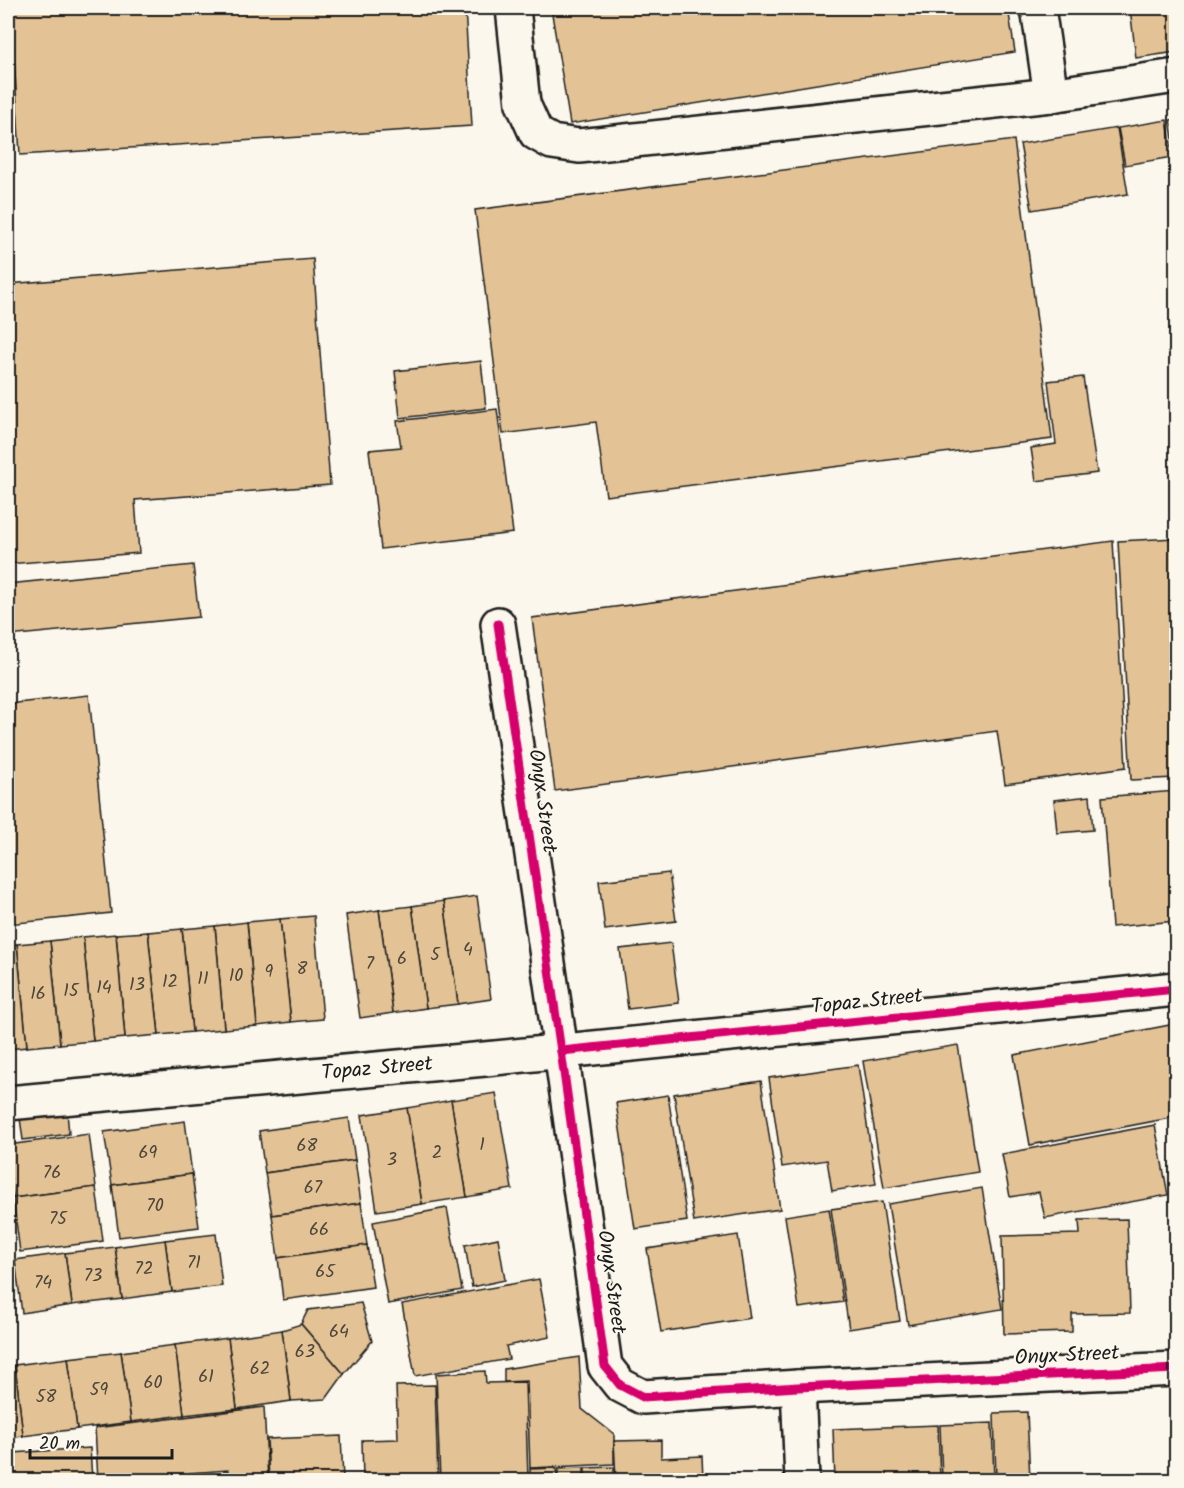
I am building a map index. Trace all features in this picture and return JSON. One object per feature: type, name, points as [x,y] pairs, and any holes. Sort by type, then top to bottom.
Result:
[{"type":"street","points":[[513,8],[523,104],[536,133],[552,142],[579,146],[1051,95],[1176,76]]},
{"type":"street","points":[[1038,8],[1051,95]]},
{"type":"street","name":"Onyx Street","points":[[498,624],[605,1366],[620,1385],[644,1397],[798,1387],[1176,1369]]},
{"type":"street","name":"Topaz Street","points":[[8,1103],[561,1051],[1176,988]]},
{"type":"street","points":[[798,1387],[802,1480]]},
{"type":"building","points":[[11,8],[465,8],[472,126],[20,155]]},
{"type":"building","points":[[551,8],[1008,8],[1015,52],[570,124]]},
{"type":"building","points":[[1130,8],[1176,8],[1176,52],[1136,58]]},
{"type":"building","points":[[1176,119],[1176,159],[1170,120]]},
{"type":"building","points":[[1167,120],[1173,157],[1125,165],[1118,128]]},
{"type":"building","points":[[1117,128],[1128,194],[1032,210],[1020,144]]},
{"type":"building","points":[[1014,140],[1052,439],[606,496],[596,422],[503,434],[475,210]]},
{"type":"building","points":[[313,259],[330,485],[135,500],[139,553],[8,564],[8,284]]},
{"type":"building","points":[[481,361],[486,408],[400,418],[395,371]]},
{"type":"building","points":[[1083,377],[1097,473],[1036,481],[1031,448],[1056,444],[1048,381]]},
{"type":"building","points":[[497,409],[513,533],[381,549],[369,450],[401,447],[397,421]]},
{"type":"building","points":[[1176,538],[1176,778],[1131,780],[1118,541]]},
{"type":"building","points":[[1113,541],[1126,767],[1005,784],[997,731],[555,791],[532,618]]},
{"type":"building","points":[[193,565],[199,617],[8,636],[8,584]]},
{"type":"building","points":[[89,695],[111,913],[8,924],[8,704]]},
{"type":"building","points":[[1176,791],[1176,921],[1112,927],[1102,797]]},
{"type":"building","points":[[1090,796],[1093,830],[1057,833],[1054,800]]},
{"type":"building","points":[[669,873],[676,921],[605,930],[599,881]]},
{"type":"building","points":[[477,896],[491,999],[458,1004],[444,901]]},
{"type":"building","points":[[444,901],[458,1004],[426,1008],[412,906]]},
{"type":"building","points":[[412,906],[426,1008],[393,1013],[379,910]]},
{"type":"building","points":[[379,910],[393,1013],[360,1018],[346,915]]},
{"type":"building","points":[[314,916],[323,1019],[291,1022],[280,919]]},
{"type":"building","points":[[280,919],[291,1022],[257,1026],[247,922]]},
{"type":"building","points":[[247,922],[257,1026],[224,1029],[215,926]]},
{"type":"building","points":[[215,926],[224,1029],[192,1032],[182,929]]},
{"type":"building","points":[[182,929],[192,1032],[159,1035],[148,932]]},
{"type":"building","points":[[148,932],[159,1035],[125,1038],[116,934]]},
{"type":"building","points":[[116,934],[125,1038],[93,1041],[83,937]]},
{"type":"building","points":[[83,937],[93,1041],[60,1044],[50,941]]},
{"type":"building","points":[[50,941],[60,1044],[27,1047],[17,944]]},
{"type":"building","points":[[671,943],[679,1003],[628,1009],[620,949]]},
{"type":"building","points":[[17,944],[27,1047],[8,1049],[8,945]]},
{"type":"building","points":[[1175,1024],[1170,1118],[1030,1145],[1014,1055]]},
{"type":"building","points":[[958,1045],[978,1172],[884,1188],[863,1061]]},
{"type":"building","points":[[858,1065],[876,1184],[832,1191],[827,1160],[782,1167],[769,1078]]},
{"type":"building","points":[[761,1081],[780,1209],[694,1222],[674,1094]]},
{"type":"building","points":[[496,1093],[512,1189],[467,1197],[451,1100]]},
{"type":"building","points":[[668,1095],[687,1221],[635,1229],[616,1103]]},
{"type":"building","points":[[451,1100],[467,1197],[422,1204],[407,1108]]},
{"type":"building","points":[[407,1108],[422,1204],[377,1211],[362,1115]]},
{"type":"building","points":[[67,1112],[69,1134],[23,1140],[20,1118]]},
{"type":"building","points":[[349,1118],[355,1160],[265,1173],[259,1131]]},
{"type":"building","points":[[185,1121],[192,1174],[112,1185],[104,1132]]},
{"type":"building","points":[[1155,1125],[1168,1195],[1045,1218],[1039,1192],[1010,1197],[1002,1154]]},
{"type":"building","points":[[89,1134],[96,1187],[13,1198],[8,1145]]},
{"type":"building","points":[[355,1160],[361,1203],[272,1215],[265,1173]]},
{"type":"building","points":[[192,1174],[199,1227],[119,1237],[112,1185]]},
{"type":"building","points":[[96,1187],[103,1241],[20,1252],[13,1198]]},
{"type":"building","points":[[982,1188],[1002,1309],[908,1325],[888,1204]]},
{"type":"building","points":[[882,1202],[900,1321],[849,1329],[831,1209]]},
{"type":"building","points":[[361,1203],[367,1245],[278,1258],[272,1215]]},
{"type":"building","points":[[447,1208],[462,1290],[388,1304],[373,1222]]},
{"type":"building","points":[[829,1209],[843,1302],[799,1308],[785,1216]]},
{"type":"building","points":[[1127,1219],[1130,1313],[1072,1314],[1072,1332],[1004,1334],[1002,1236],[1080,1234],[1079,1220]]},
{"type":"building","points":[[216,1234],[222,1286],[172,1292],[165,1240]]},
{"type":"building","points":[[738,1235],[750,1318],[661,1332],[647,1249]]},
{"type":"building","points":[[498,1238],[505,1280],[472,1287],[465,1245]]},
{"type":"building","points":[[165,1240],[172,1292],[122,1299],[115,1247]]},
{"type":"building","points":[[367,1245],[373,1287],[283,1300],[278,1258]]},
{"type":"building","points":[[115,1247],[122,1299],[72,1305],[65,1253]]},
{"type":"building","points":[[65,1253],[72,1305],[22,1313],[15,1260]]},
{"type":"building","points":[[539,1279],[550,1337],[506,1346],[509,1359],[415,1376],[402,1304]]},
{"type":"building","points":[[361,1303],[372,1341],[344,1374],[301,1324],[308,1310]]},
{"type":"building","points":[[301,1324],[344,1374],[326,1399],[291,1401],[282,1330]]},
{"type":"building","points":[[282,1330],[291,1401],[237,1409],[228,1338]]},
{"type":"building","points":[[228,1338],[237,1409],[184,1415],[175,1345]]},
{"type":"building","points":[[175,1345],[184,1415],[131,1422],[121,1352]]},
{"type":"building","points":[[121,1352],[131,1422],[77,1429],[68,1358]]},
{"type":"building","points":[[579,1357],[582,1409],[614,1434],[614,1464],[530,1468],[527,1381],[504,1382],[504,1369]]},
{"type":"building","points":[[68,1358],[77,1429],[23,1436],[15,1365]]},
{"type":"building","points":[[15,1365],[23,1436],[8,1438],[8,1366]]},
{"type":"building","points":[[485,1371],[486,1383],[525,1382],[528,1480],[440,1480],[436,1374]]},
{"type":"building","points":[[435,1385],[438,1480],[363,1480],[362,1440],[398,1439],[396,1386]]},
{"type":"building","points":[[264,1407],[268,1480],[228,1480],[228,1470],[190,1473],[191,1480],[98,1480],[95,1428]]},
{"type":"building","points":[[1027,1412],[1030,1480],[996,1480],[994,1413]]},
{"type":"building","points":[[992,1423],[994,1480],[942,1480],[940,1425]]},
{"type":"building","points":[[938,1425],[940,1480],[835,1480],[833,1429]]},
{"type":"building","points":[[341,1436],[343,1480],[269,1480],[267,1439]]},
{"type":"building","points":[[661,1440],[661,1458],[702,1456],[703,1480],[616,1480],[614,1441]]},
{"type":"building","points":[[90,1448],[92,1480],[14,1480],[12,1453]]},
{"type":"building","points":[[614,1467],[614,1480],[585,1480],[585,1468]]},
{"type":"building","points":[[556,1468],[557,1480],[530,1480],[530,1469]]},
{"type":"building","points":[[584,1468],[584,1480],[558,1480],[558,1469]]},
{"type":"cycle path","points":[[498,624],[605,1366],[620,1385],[643,1397],[798,1387],[1176,1369]]},
{"type":"cycle path","points":[[561,1051],[1176,989]]}]
